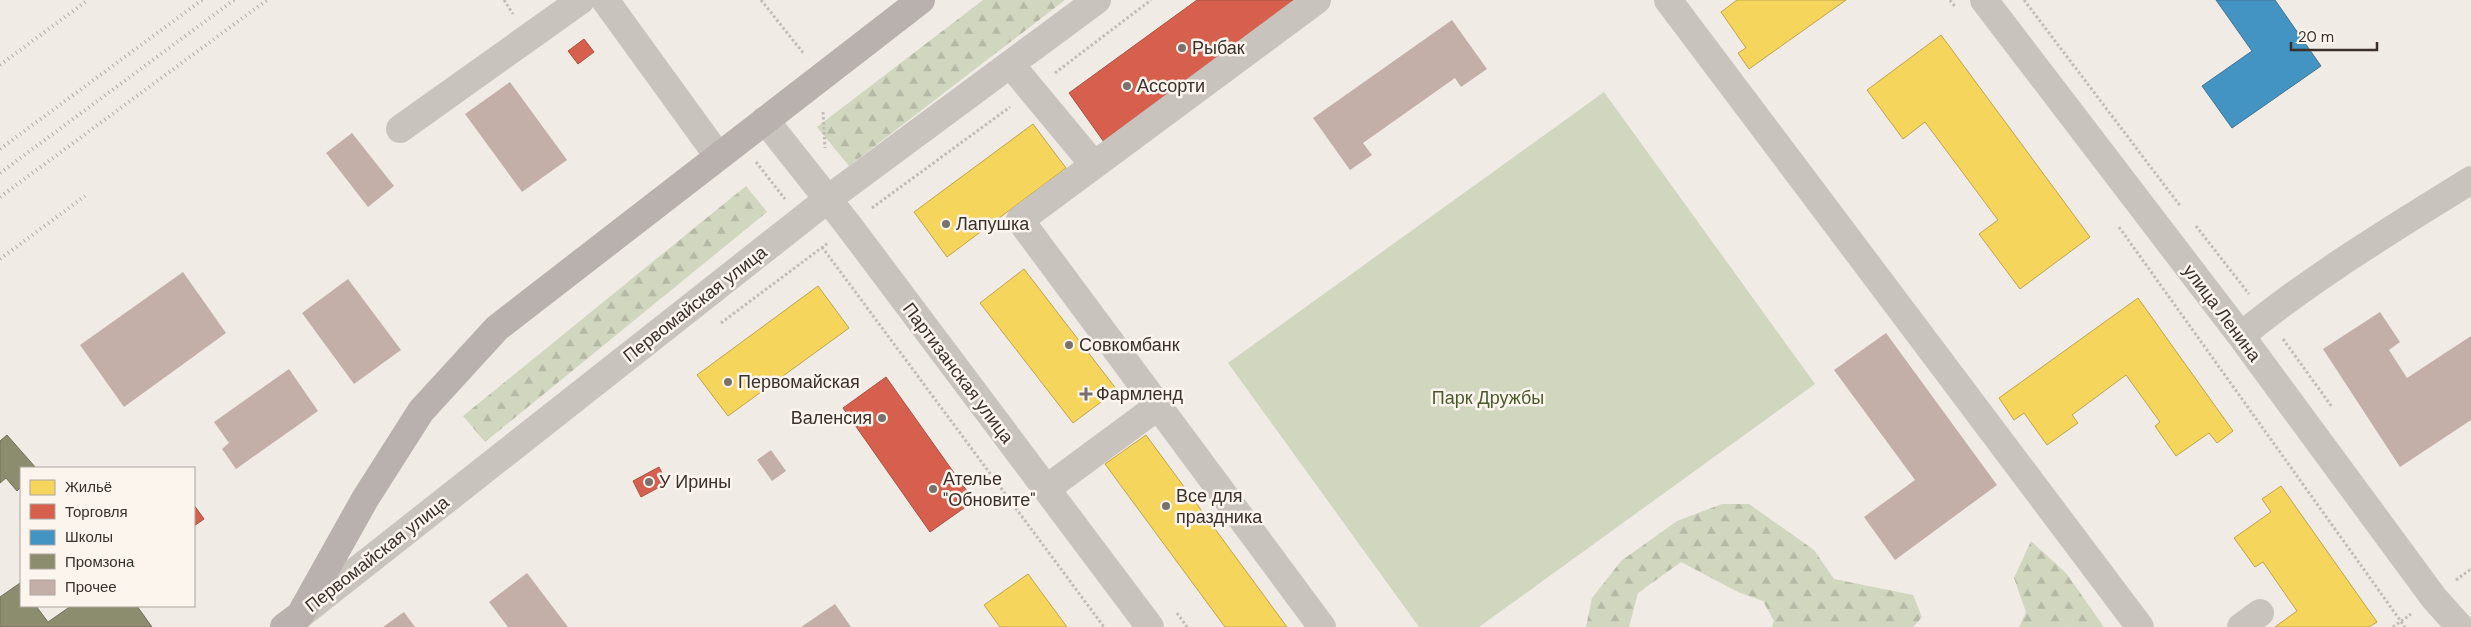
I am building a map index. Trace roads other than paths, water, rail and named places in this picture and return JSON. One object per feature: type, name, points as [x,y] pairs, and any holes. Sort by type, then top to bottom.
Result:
[{"type":"main road","name":"Первомайская улица","points":[[292,621],[365,499],[421,411],[497,328],[921,0]]},
{"type":"street","points":[[400,129],[581,0]]},
{"type":"street","points":[[605,0],[718,156]]},
{"type":"street","name":"Первомайская улица","points":[[292,621],[802,220],[1097,0]]},
{"type":"street","points":[[1317,0],[1020,220],[1322,627]]},
{"type":"street","points":[[1668,0],[2140,627]]},
{"type":"street","name":"улица Ленина","points":[[1984,0],[2240,336],[2434,598],[2461,627]]},
{"type":"street","points":[[1011,65],[1094,166]]},
{"type":"street","name":"Партизанская улица","points":[[765,120],[848,226],[1150,627]]},
{"type":"street","points":[[2240,336],[2383,235],[2471,180]]},
{"type":"street","points":[[1046,489],[1157,407]]},
{"type":"street","points":[[2461,627],[2471,620]]},
{"type":"railway","points":[[0,65],[88,0]]},
{"type":"railway","points":[[0,149],[202,0]]},
{"type":"railway","points":[[0,173],[234,0]]},
{"type":"railway","points":[[0,197],[267,0]]},
{"type":"railway","points":[[0,259],[85,196]]},
{"type":"place","name":"Рыбак","points":[[1182,48]]},
{"type":"place","name":"Ассорти","points":[[1127,86]]},
{"type":"place","name":"Лапушка","points":[[946,224]]},
{"type":"place","name":"Совкомбанк","points":[[1069,345]]},
{"type":"place","name":"Первомайская","points":[[728,382]]},
{"type":"place","name":"Фармленд","points":[[1086,394]]},
{"type":"place","name":"Валенсия","points":[[882,418]]},
{"type":"place","name":"У Ирины","points":[[649,482]]},
{"type":"place","name":"Ателье \"Обновите\"","points":[[933,489]]},
{"type":"place","name":"Все для праздника","points":[[1166,506]]},
{"type":"park label","name":"Парк Дружбы","points":[[1488,398]]}]
